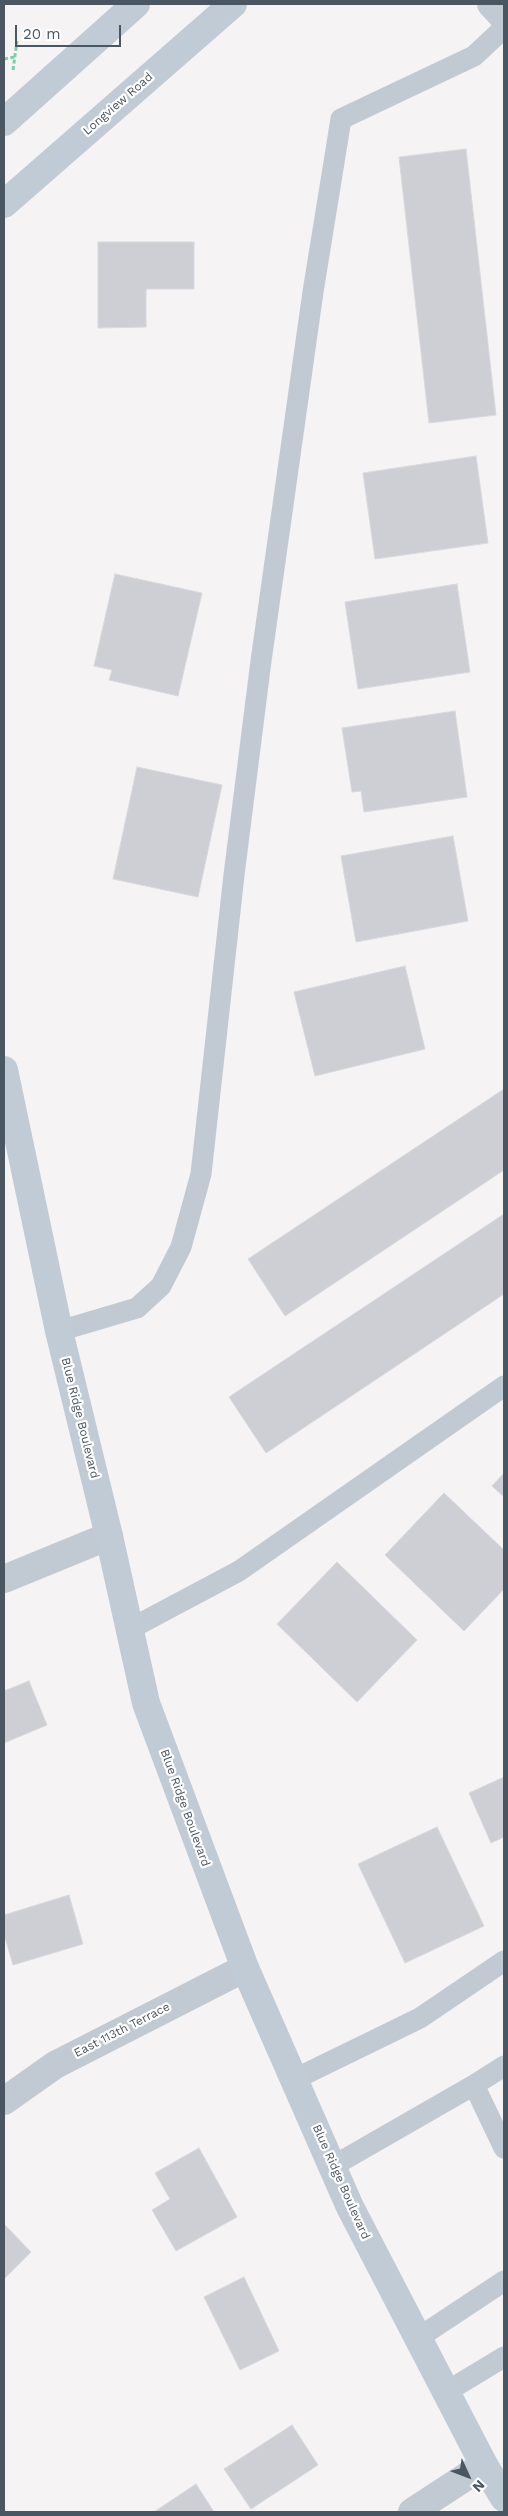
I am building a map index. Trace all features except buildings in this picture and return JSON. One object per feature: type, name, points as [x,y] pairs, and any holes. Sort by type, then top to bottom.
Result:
[{"type":"main road","points":[[4,122],[136,4]]},
{"type":"main road","name":"Longview Road","points":[[4,204],[233,4]]},
{"type":"main road","name":"Blue Ridge Boulevard","points":[[5,1086],[59,1331],[109,1536],[146,1703],[245,1968],[350,2207],[484,2466],[504,2498]]},
{"type":"street","points":[[491,4],[504,18]]},
{"type":"street","points":[[4,1579],[109,1536]]},
{"type":"street","name":"East 113th Terrace","points":[[4,2101],[55,2064],[245,1968]]},
{"type":"street","points":[[412,2512],[484,2466]]},
{"type":"lane","points":[[59,1331],[137,1308],[161,1286],[181,1248],[201,1174],[234,874],[261,661],[313,292],[341,119],[474,56],[504,28]]},
{"type":"lane","points":[[130,1629],[239,1571],[504,1386]]},
{"type":"lane","points":[[295,2079],[420,2018],[504,1962]]},
{"type":"lane","points":[[333,2166],[504,2066]]},
{"type":"lane","points":[[474,2085],[504,2148]]},
{"type":"lane","points":[[418,2338],[504,2281]]},
{"type":"lane","points":[[446,2392],[504,2357]]},
{"type":"path","points":[[13,70],[18,41]]},
{"type":"path","points":[[4,59],[15,57]]}]
